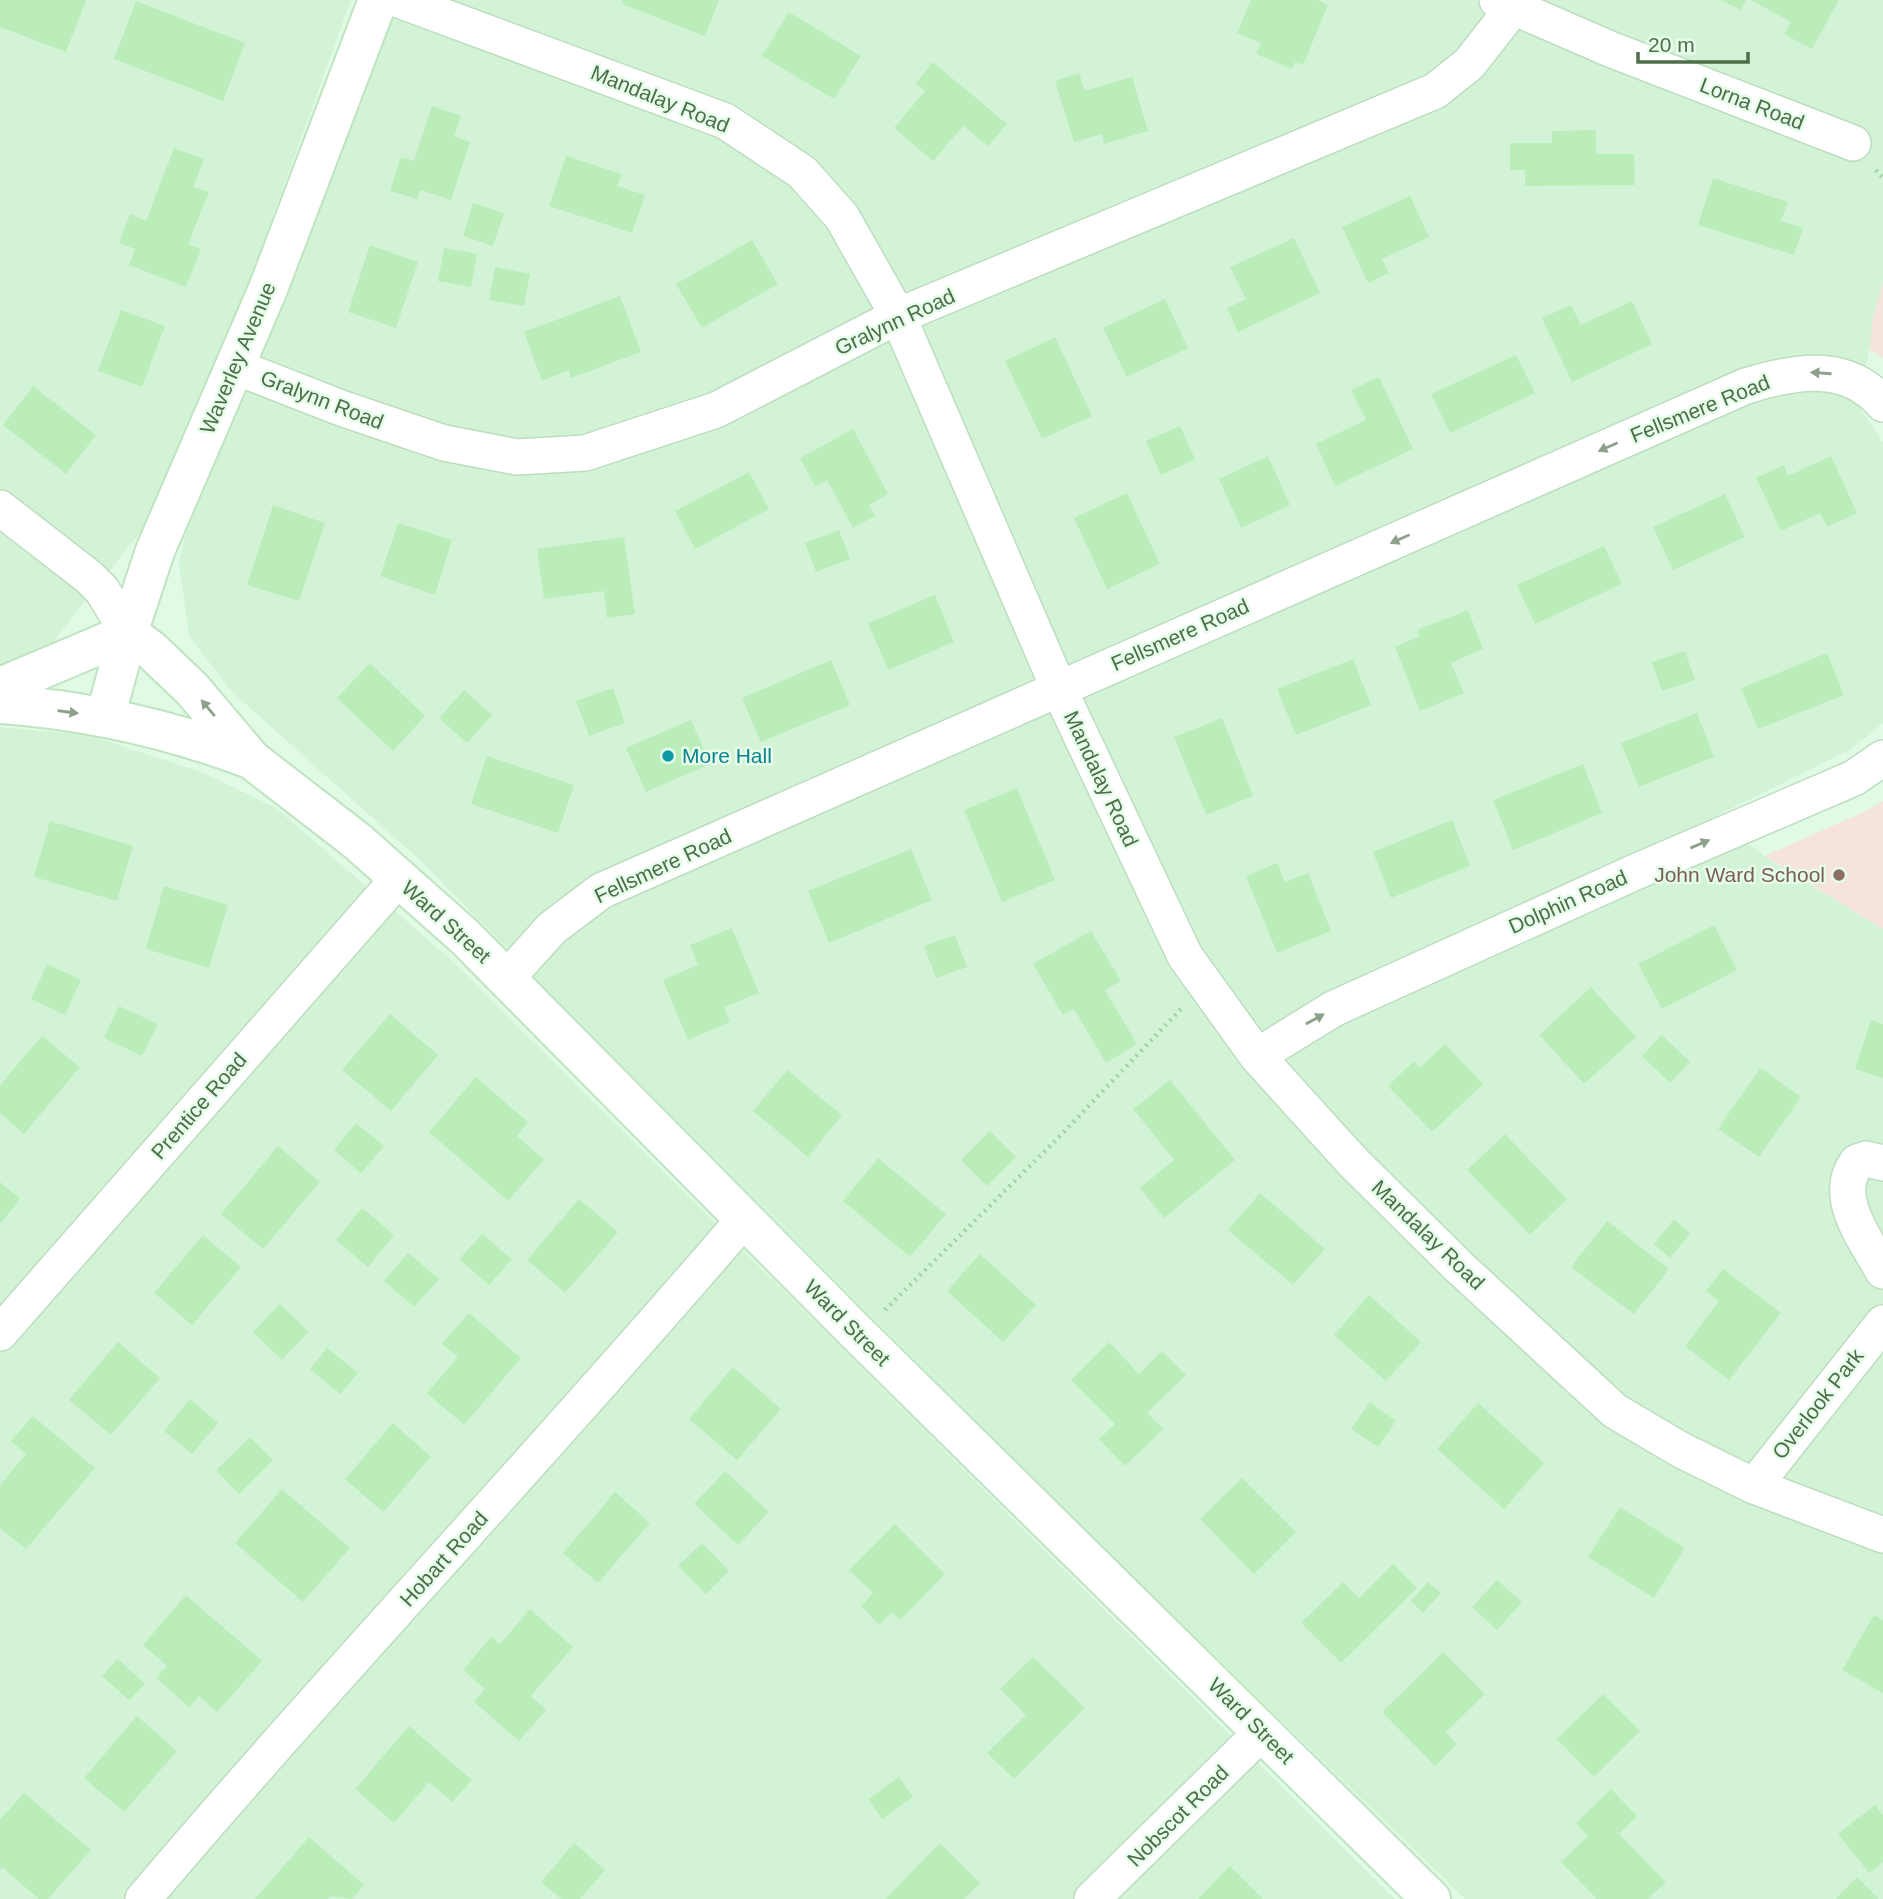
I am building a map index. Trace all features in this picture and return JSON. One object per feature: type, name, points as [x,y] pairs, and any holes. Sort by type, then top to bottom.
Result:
[{"type":"street","name":"Waverley Avenue","points":[[105,718],[128,633],[155,551],[236,367],[378,0]]},
{"type":"street","name":"Mandalay Road","points":[[398,0],[725,121],[802,172],[842,217],[898,316],[1059,688],[1185,956],[1257,1056],[1352,1161],[1601,1401],[1630,1422],[1754,1486],[1883,1535]]},
{"type":"street","name":"Gralynn Road","points":[[236,367],[354,413],[444,443],[506,456],[550,457],[585,453],[716,410],[898,316],[1435,91],[1469,64],[1505,4]]},
{"type":"street","name":"Lorna Road","points":[[1505,4],[1853,143]]},
{"type":"street","name":"Fellsmere Road","points":[[506,979],[552,928],[601,891],[1746,386],[1792,374],[1826,372],[1857,383],[1882,403]]},
{"type":"street","points":[[0,508],[89,577],[102,590],[128,633],[0,687]]},
{"type":"street","name":"Ward Street","points":[[128,633],[150,649],[192,689],[252,760],[357,841],[465,937],[855,1331],[1431,1899]]},
{"type":"street","name":"Ward Street","points":[[0,704],[105,718],[180,735],[252,760]]},
{"type":"street","name":"Dolphin Road","points":[[1257,1056],[1333,1009],[1633,873],[1854,778],[1883,758]]},
{"type":"street","name":"Prentice Road","points":[[0,1332],[398,879]]},
{"type":"street","points":[[1883,1163],[1867,1159],[1854,1166],[1847,1204],[1883,1271]]},
{"type":"street","name":"Hobart Road","points":[[143,1899],[216,1812],[587,1399],[744,1218]]},
{"type":"street","name":"Overlook Park","points":[[1754,1486],[1883,1323]]},
{"type":"street","name":"Nobscot Road","points":[[1093,1899],[1262,1732]]},
{"type":"path","points":[[884,1311],[1060,1136],[1184,1006]]},
{"type":"shaded area","points":[[0,0],[351,0],[230,335],[142,530],[52,643],[0,669]]},
{"type":"shaded area","points":[[393,0],[1883,0],[1883,281],[1858,405],[1883,442],[1883,723],[1848,751],[1716,816],[1765,857],[1883,929],[1883,1899],[1465,1899],[1096,1541],[422,862],[231,691],[189,636],[179,562],[191,512]]},
{"type":"shaded area","points":[[1883,281],[1883,358],[1870,350],[1872,322]]},
{"type":"shaded area","points":[[0,727],[88,735],[204,773],[276,808],[449,958],[1395,1899],[0,1899]]},
{"type":"shaded area","name":"John Ward School","points":[[1883,801],[1883,929],[1765,856],[1866,811]]},
{"type":"building","points":[[0,0],[86,0],[66,52],[0,27]]},
{"type":"building","points":[[623,0],[719,0],[705,36],[622,4]]},
{"type":"building","points":[[1251,0],[1317,0],[1328,5],[1303,65],[1295,62],[1292,69],[1256,54],[1261,43],[1237,33]]},
{"type":"building","points":[[1721,0],[1746,0],[1740,10]]},
{"type":"building","points":[[1751,0],[1839,0],[1812,49],[1784,34],[1791,22]]},
{"type":"building","points":[[136,1],[245,43],[223,101],[114,59]]},
{"type":"building","points":[[789,12],[861,56],[834,99],[762,56]]},
{"type":"building","points":[[933,62],[1007,124],[988,146],[963,126],[933,161],[894,128],[925,91],[916,83]]},
{"type":"building","points":[[1079,73],[1085,91],[1132,77],[1148,131],[1104,144],[1102,134],[1074,142],[1055,81]]},
{"type":"building","points":[[432,106],[461,116],[454,136],[470,142],[451,200],[420,190],[417,199],[390,191],[401,157],[414,161]]},
{"type":"building","points":[[1596,130],[1596,154],[1634,154],[1635,185],[1525,186],[1525,170],[1510,170],[1510,143],[1552,143],[1552,131]]},
{"type":"building","points":[[174,148],[204,159],[193,187],[209,192],[188,244],[201,249],[186,287],[129,265],[135,249],[119,243],[130,214],[146,221]]},
{"type":"building","points":[[566,156],[622,174],[617,186],[645,195],[632,233],[549,206]]},
{"type":"building","points":[[1713,178],[1788,202],[1781,221],[1803,228],[1794,255],[1698,225]]},
{"type":"building","points":[[1410,196],[1429,237],[1382,259],[1389,273],[1368,283],[1342,227]]},
{"type":"building","points":[[473,203],[504,213],[493,246],[463,236]]},
{"type":"building","points":[[1294,238],[1320,293],[1238,332],[1227,308],[1246,299],[1230,267]]},
{"type":"building","points":[[752,240],[778,284],[702,328],[676,284]]},
{"type":"building","points":[[370,245],[418,262],[396,328],[348,312]]},
{"type":"building","points":[[444,248],[477,254],[471,287],[438,281]]},
{"type":"building","points":[[495,267],[530,274],[524,306],[489,300]]},
{"type":"building","points":[[620,296],[641,352],[571,378],[569,370],[542,381],[524,332]]},
{"type":"building","points":[[1165,299],[1188,348],[1127,377],[1103,328]]},
{"type":"building","points":[[1632,301],[1652,344],[1572,382],[1542,318],[1571,305],[1581,325]]},
{"type":"building","points":[[121,310],[165,326],[142,387],[98,371]]},
{"type":"building","points":[[1055,337],[1092,416],[1042,439],[1005,361]]},
{"type":"building","points":[[1516,355],[1535,393],[1450,433],[1431,394]]},
{"type":"building","points":[[1379,377],[1413,449],[1335,486],[1316,444],[1366,420],[1351,390]]},
{"type":"building","points":[[33,386],[96,435],[66,474],[3,425]]},
{"type":"building","points":[[1180,426],[1195,459],[1161,475],[1146,441]]},
{"type":"building","points":[[853,429],[888,494],[869,505],[875,516],[853,528],[827,480],[815,486],[800,458]]},
{"type":"building","points":[[1268,456],[1290,505],[1241,528],[1219,479]]},
{"type":"building","points":[[1831,456],[1857,513],[1827,527],[1820,513],[1781,531],[1756,478],[1784,465],[1788,476]]},
{"type":"building","points":[[749,472],[769,509],[695,549],[675,511]]},
{"type":"building","points":[[1127,493],[1160,564],[1107,589],[1074,518]]},
{"type":"building","points":[[1725,494],[1745,537],[1673,570],[1653,527]]},
{"type":"building","points":[[273,505],[325,523],[299,601],[247,585]]},
{"type":"building","points":[[398,523],[452,540],[435,595],[380,576]]},
{"type":"building","points":[[839,530],[850,559],[816,572],[805,543]]},
{"type":"building","points":[[624,537],[635,614],[607,618],[604,591],[544,599],[537,549]]},
{"type":"building","points":[[1604,546],[1622,584],[1535,624],[1517,585]]},
{"type":"building","points":[[935,595],[954,642],[888,670],[868,623]]},
{"type":"building","points":[[1468,610],[1483,649],[1451,663],[1464,693],[1420,711],[1395,647],[1420,636],[1417,630]]},
{"type":"building","points":[[1685,651],[1695,680],[1662,691],[1652,662]]},
{"type":"building","points":[[1827,653],[1844,695],[1758,729],[1741,688]]},
{"type":"building","points":[[1353,659],[1371,705],[1296,735],[1277,689]]},
{"type":"building","points":[[831,660],[850,705],[761,742],[742,698]]},
{"type":"building","points":[[370,663],[425,716],[393,751],[337,698]]},
{"type":"building","points":[[613,688],[625,723],[589,736],[576,701]]},
{"type":"building","points":[[464,690],[492,715],[467,743],[439,718]]},
{"type":"building","points":[[1697,713],[1714,757],[1639,787],[1621,743]]},
{"type":"building","points":[[1222,718],[1253,796],[1206,815],[1174,737]]},
{"type":"building","name":"More Hall","points":[[691,720],[710,764],[646,792],[626,748]]},
{"type":"building","points":[[487,756],[574,785],[558,833],[471,804]]},
{"type":"building","points":[[1583,764],[1602,813],[1513,850],[1493,800]]},
{"type":"building","points":[[1017,788],[1055,880],[1002,902],[964,810]]},
{"type":"building","points":[[1452,820],[1470,866],[1391,898],[1373,852]]},
{"type":"building","points":[[50,821],[133,846],[117,901],[34,877]]},
{"type":"building","points":[[911,849],[932,900],[829,943],[808,891]]},
{"type":"building","points":[[1277,863],[1285,882],[1308,873],[1331,931],[1277,953],[1246,876]]},
{"type":"building","points":[[164,886],[228,905],[209,968],[146,949]]},
{"type":"building","points":[[1714,925],[1737,970],[1662,1009],[1638,964]]},
{"type":"building","points":[[732,928],[759,993],[724,1007],[730,1022],[688,1040],[663,980],[698,965],[690,945]]},
{"type":"building","points":[[1091,931],[1121,981],[1105,990],[1137,1044],[1106,1063],[1074,1009],[1063,1015],[1033,964]]},
{"type":"building","points":[[955,935],[967,967],[936,978],[924,946]]},
{"type":"building","points":[[47,964],[81,980],[65,1015],[31,999]]},
{"type":"building","points":[[1591,987],[1636,1037],[1584,1084],[1539,1035]]},
{"type":"building","points":[[119,1006],[158,1024],[142,1056],[104,1038]]},
{"type":"building","points":[[390,1014],[438,1055],[391,1111],[342,1070]]},
{"type":"building","points":[[1871,1020],[1883,1024],[1883,1078],[1855,1069]]},
{"type":"building","points":[[1662,1035],[1690,1062],[1670,1083],[1642,1056]]},
{"type":"building","points":[[42,1036],[80,1067],[24,1134],[0,1113],[0,1085]]},
{"type":"building","points":[[1445,1044],[1483,1084],[1432,1132],[1388,1086],[1414,1061],[1420,1068]]},
{"type":"building","points":[[1760,1068],[1801,1097],[1759,1157],[1718,1129]]},
{"type":"building","points":[[787,1070],[842,1115],[808,1157],[753,1111]]},
{"type":"building","points":[[476,1077],[528,1122],[517,1136],[544,1160],[508,1201],[429,1132]]},
{"type":"building","points":[[1170,1080],[1235,1160],[1164,1218],[1140,1188],[1174,1160],[1133,1109]]},
{"type":"building","points":[[356,1123],[384,1146],[361,1173],[334,1150]]},
{"type":"building","points":[[990,1131],[1016,1157],[987,1186],[961,1160]]},
{"type":"building","points":[[1505,1134],[1567,1199],[1530,1235],[1467,1170]]},
{"type":"building","points":[[278,1146],[320,1182],[263,1249],[221,1214]]},
{"type":"building","points":[[878,1158],[946,1214],[910,1257],[843,1201]]},
{"type":"building","points":[[0,1182],[20,1199],[0,1224]]},
{"type":"building","points":[[1260,1193],[1325,1249],[1293,1285],[1228,1230]]},
{"type":"building","points":[[579,1199],[618,1232],[565,1293],[527,1260]]},
{"type":"building","points":[[362,1208],[394,1235],[368,1267],[336,1240]]},
{"type":"building","points":[[1674,1219],[1690,1233],[1670,1258],[1654,1244]]},
{"type":"building","points":[[1607,1221],[1669,1269],[1634,1314],[1571,1267]]},
{"type":"building","points":[[482,1234],[512,1259],[489,1285],[459,1259]]},
{"type":"building","points":[[203,1235],[241,1267],[192,1325],[154,1293]]},
{"type":"building","points":[[408,1253],[439,1279],[414,1307],[384,1281]]},
{"type":"building","points":[[980,1254],[1036,1305],[1003,1342],[947,1291]]},
{"type":"building","points":[[1723,1269],[1781,1313],[1729,1380],[1685,1346],[1719,1301],[1706,1291]]},
{"type":"building","points":[[1369,1295],[1421,1342],[1386,1381],[1334,1335]]},
{"type":"building","points":[[280,1304],[309,1332],[282,1360],[253,1332]]},
{"type":"building","points":[[469,1313],[521,1358],[464,1425],[427,1393],[458,1357],[442,1344]]},
{"type":"building","points":[[118,1342],[160,1378],[111,1435],[69,1400]]},
{"type":"building","points":[[1109,1342],[1139,1374],[1162,1351],[1186,1375],[1147,1413],[1163,1429],[1125,1466],[1099,1439],[1115,1424],[1071,1380]]},
{"type":"building","points":[[327,1348],[358,1373],[340,1394],[310,1369]]},
{"type":"building","points":[[733,1367],[781,1409],[737,1460],[689,1419]]},
{"type":"building","points":[[190,1399],[218,1423],[192,1454],[164,1431]]},
{"type":"building","points":[[1370,1402],[1396,1421],[1378,1447],[1351,1429]]},
{"type":"building","points":[[1478,1403],[1544,1463],[1504,1509],[1437,1449]]},
{"type":"building","points":[[33,1416],[95,1468],[26,1549],[0,1528],[0,1485],[26,1454],[11,1441]]},
{"type":"building","points":[[393,1423],[431,1457],[383,1512],[345,1479]]},
{"type":"building","points":[[250,1437],[273,1460],[239,1494],[216,1470]]},
{"type":"building","points":[[725,1471],[769,1512],[738,1545],[694,1504]]},
{"type":"building","points":[[1242,1478],[1296,1532],[1254,1574],[1200,1519]]},
{"type":"building","points":[[282,1489],[350,1548],[303,1602],[235,1543]]},
{"type":"building","points":[[615,1492],[650,1523],[598,1583],[563,1553]]},
{"type":"building","points":[[1620,1507],[1685,1548],[1654,1598],[1588,1557]]},
{"type":"building","points":[[895,1524],[945,1574],[900,1620],[892,1612],[879,1625],[861,1606],[873,1593],[849,1570]]},
{"type":"building","points":[[702,1543],[729,1571],[706,1594],[678,1566]]},
{"type":"building","points":[[1393,1564],[1417,1588],[1341,1663],[1301,1623],[1343,1582],[1359,1598]]},
{"type":"building","points":[[1497,1580],[1522,1602],[1497,1630],[1472,1607]]},
{"type":"building","points":[[1428,1582],[1441,1593],[1423,1613],[1411,1601]]},
{"type":"building","points":[[186,1595],[262,1661],[217,1712],[199,1696],[189,1707],[156,1678],[167,1666],[143,1645]]},
{"type":"building","points":[[530,1609],[573,1647],[531,1696],[546,1710],[519,1741],[474,1702],[485,1689],[463,1670],[491,1637],[500,1644]]},
{"type":"building","points":[[1874,1615],[1883,1620],[1883,1693],[1842,1670]]},
{"type":"building","points":[[1443,1652],[1485,1694],[1446,1732],[1457,1744],[1435,1766],[1382,1712]]},
{"type":"building","points":[[1033,1657],[1085,1708],[1014,1779],[987,1753],[1026,1715],[1000,1689]]},
{"type":"building","points":[[118,1659],[145,1684],[129,1700],[102,1676]]},
{"type":"building","points":[[1603,1694],[1640,1731],[1594,1777],[1557,1739]]},
{"type":"building","points":[[137,1716],[177,1751],[124,1812],[84,1778]]},
{"type":"building","points":[[409,1726],[472,1780],[452,1802],[429,1782],[394,1823],[355,1789]]},
{"type":"building","points":[[899,1777],[913,1797],[882,1819],[868,1799]]},
{"type":"building","points":[[1611,1789],[1637,1816],[1619,1834],[1666,1882],[1648,1899],[1597,1899],[1561,1862],[1588,1836],[1576,1823]]},
{"type":"building","points":[[24,1793],[91,1850],[48,1899],[39,1899],[2,1867],[0,1870],[0,1820]]},
{"type":"building","points":[[1875,1805],[1883,1815],[1883,1862],[1869,1873],[1838,1834]]},
{"type":"building","points":[[309,1837],[364,1885],[352,1899],[330,1896],[328,1899],[255,1899]]},
{"type":"building","points":[[574,1843],[605,1870],[580,1899],[561,1899],[541,1882]]},
{"type":"building","points":[[940,1843],[980,1883],[964,1899],[885,1899]]},
{"type":"building","points":[[1230,1866],[1263,1899],[1198,1899]]},
{"type":"building","points":[[1857,1877],[1879,1899],[1835,1899]]},
{"type":"place","name":"More Hall","points":[[668,756]]},
{"type":"place","name":"John Ward School","points":[[1839,875]]}]
